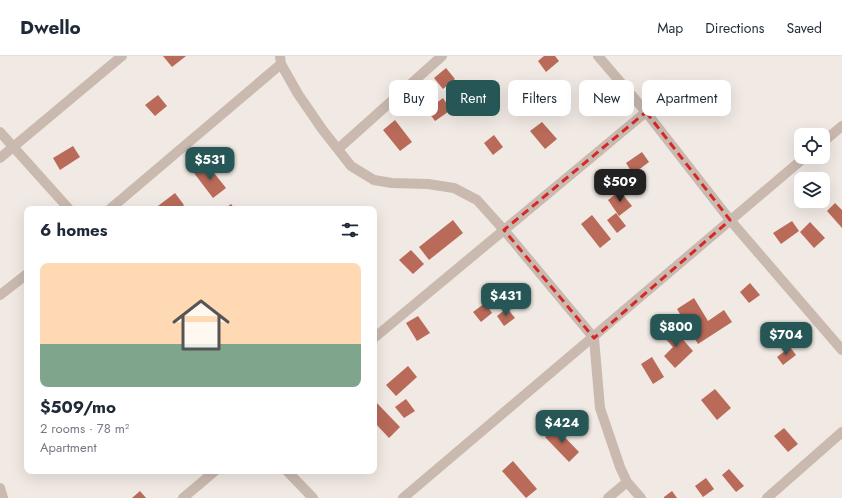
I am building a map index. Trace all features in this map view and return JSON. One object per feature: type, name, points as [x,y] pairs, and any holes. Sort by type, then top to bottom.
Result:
[{"type":"street","points":[[0,158],[122,56]]},
{"type":"street","points":[[338,149],[442,56]]},
{"type":"street","points":[[598,56],[642,107]]},
{"type":"street","points":[[113,206],[280,60],[298,94],[322,129],[351,166],[374,180],[392,184],[428,184],[454,188],[477,200],[594,338],[600,408],[610,440],[627,482],[641,498]]},
{"type":"street","points":[[377,336],[642,115]]},
{"type":"street","points":[[649,116],[730,220],[842,350]]},
{"type":"street","points":[[830,136],[842,126]]},
{"type":"street","points":[[0,132],[66,206]]},
{"type":"street","points":[[403,498],[594,338],[797,164]]},
{"type":"street","points":[[0,295],[24,276]]},
{"type":"street","points":[[768,498],[842,432]]},
{"type":"street","points":[[183,498],[211,474]]},
{"type":"street","points":[[291,474],[313,498]]},
{"type":"street","points":[[608,498],[627,482]]},
{"type":"street","points":[[0,488],[3,498]]},
{"type":"highlighted area","points":[[646,112],[730,220],[594,338],[504,230]]},
{"type":"building","points":[[163,56],[186,56],[172,67]]},
{"type":"building","points":[[544,56],[555,56],[559,61],[546,72],[538,61]]},
{"type":"building","points":[[446,68],[455,79],[446,80],[446,86],[443,89],[438,83],[438,80],[434,78]]},
{"type":"building","points":[[158,95],[167,106],[155,116],[145,105]]},
{"type":"building","points":[[443,98],[446,102],[446,113],[435,121],[431,116],[438,116],[438,102]]},
{"type":"building","points":[[395,120],[412,142],[400,151],[383,130]]},
{"type":"building","points":[[542,122],[557,139],[545,149],[530,131]]},
{"type":"building","points":[[494,135],[503,147],[493,155],[484,143]]},
{"type":"building","points":[[73,146],[80,157],[60,170],[53,158]]},
{"type":"building","points":[[642,152],[649,162],[633,174],[626,163]]},
{"type":"building","points":[[207,164],[226,188],[213,198],[194,173]]},
{"type":"building","points":[[620,191],[632,206],[619,216],[608,200]]},
{"type":"building","points":[[175,193],[184,205],[183,206],[158,206]]},
{"type":"building","points":[[835,203],[842,210],[842,228],[827,211]]},
{"type":"building","points":[[616,213],[626,226],[617,233],[607,220]]},
{"type":"building","points":[[592,215],[611,239],[600,248],[581,224]]},
{"type":"building","points":[[453,220],[463,233],[429,260],[419,247]]},
{"type":"building","points":[[792,221],[799,231],[781,244],[773,233]]},
{"type":"building","points":[[810,222],[825,238],[814,248],[800,232]]},
{"type":"building","points":[[411,250],[424,264],[413,274],[399,260]]},
{"type":"building","points":[[750,283],[760,295],[749,303],[740,292]]},
{"type":"building","points":[[508,284],[517,296],[505,305],[497,293]]},
{"type":"building","points":[[694,298],[708,321],[724,310],[732,322],[698,344],[677,309]]},
{"type":"building","points":[[485,303],[492,313],[481,322],[473,312]]},
{"type":"building","points":[[507,308],[515,318],[504,326],[497,316]]},
{"type":"building","points":[[418,316],[430,333],[417,341],[406,323]]},
{"type":"building","points":[[672,327],[693,351],[675,368],[664,356],[673,347],[662,335]]},
{"type":"building","points":[[790,347],[796,355],[783,365],[777,357]]},
{"type":"building","points":[[652,357],[664,377],[653,384],[641,364]]},
{"type":"building","points":[[408,366],[417,377],[396,396],[386,385]]},
{"type":"building","points":[[715,389],[731,408],[717,420],[701,400]]},
{"type":"building","points":[[406,399],[415,411],[404,418],[395,407]]},
{"type":"building","points":[[377,403],[400,427],[389,438],[377,425]]},
{"type":"building","points":[[555,427],[579,452],[569,462],[545,437]]},
{"type":"building","points":[[784,428],[798,444],[788,452],[774,436]]},
{"type":"building","points":[[513,461],[537,489],[526,498],[502,471]]},
{"type":"building","points":[[729,469],[744,486],[736,492],[722,475]]},
{"type":"building","points":[[706,478],[714,489],[703,497],[695,486]]},
{"type":"building","points":[[140,491],[146,498],[132,498]]},
{"type":"building","points":[[672,491],[677,498],[664,498],[664,497]]}]
